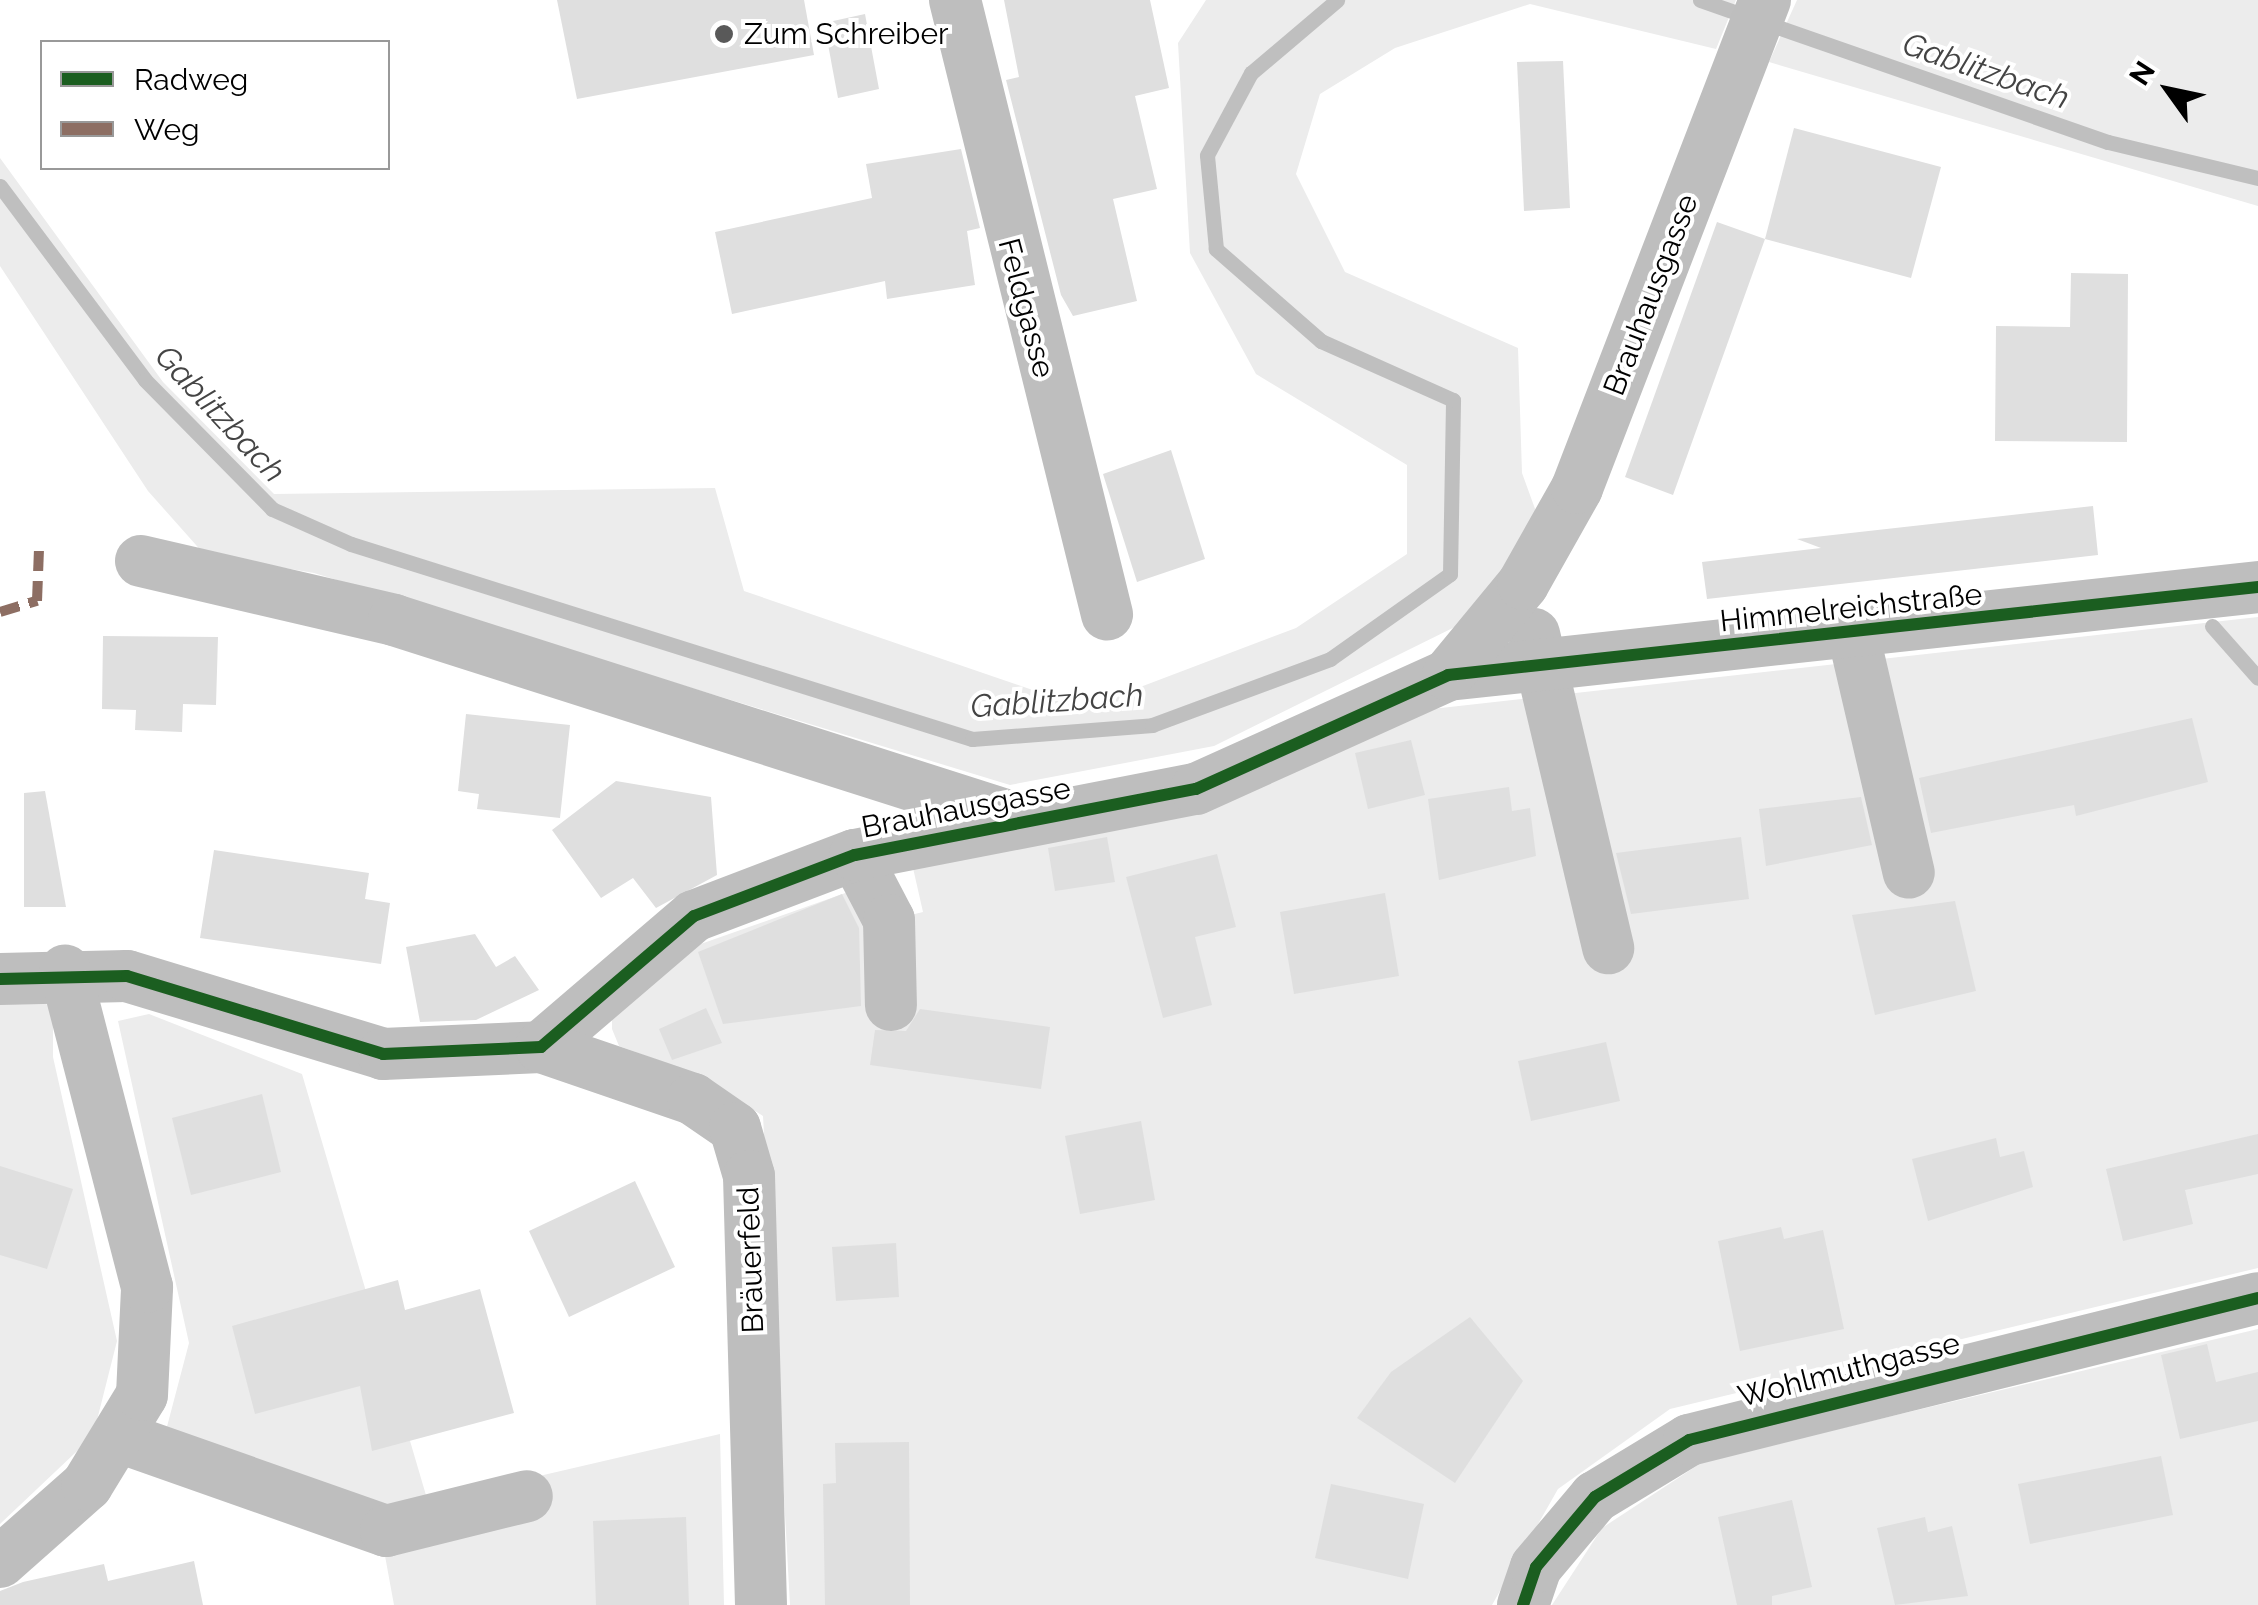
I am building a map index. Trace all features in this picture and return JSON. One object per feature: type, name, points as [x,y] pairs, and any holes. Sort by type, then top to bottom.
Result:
[{"type":"street","name":"Feldgasse","points":[[955,0],[1107,614]]},
{"type":"street","name":"Brauhausgasse","points":[[541,1048],[694,916],[855,854],[1196,789],[1448,675],[1522,584],[1577,488],[1765,0]]},
{"type":"street","points":[[142,560],[394,620],[1024,821]]},
{"type":"street","points":[[1522,584],[1608,948]]},
{"type":"street","name":"Himmelreichstraße","points":[[1448,675],[2258,587]]},
{"type":"street","points":[[1853,633],[1908,874]]},
{"type":"street","points":[[855,854],[889,920],[891,1005]]},
{"type":"street","points":[[0,1562],[87,1485],[122,1438],[142,1395],[147,1286],[66,970]]},
{"type":"street","points":[[0,979],[66,970],[127,976],[383,1054],[541,1048]]},
{"type":"street","name":"Bräuerfeld","points":[[541,1048],[693,1099],[735,1128],[749,1176],[762,1605]]},
{"type":"street","name":"Wohlmuthgasse","points":[[1523,1605],[1536,1567],[1595,1497],[1689,1440],[2258,1298]]},
{"type":"street","points":[[122,1438],[386,1530],[527,1496]]},
{"type":"shaded area","points":[[1206,0],[1736,0],[1716,49],[1530,4],[1395,48],[1320,94],[1296,174],[1345,272],[1518,348],[1522,473],[1538,517],[1475,617],[1214,746],[1010,785],[314,573],[204,554],[148,491],[0,266],[0,158],[163,382],[274,494],[715,488],[744,591],[1085,708],[1296,628],[1407,554],[1407,465],[1256,374],[1190,253],[1178,43]]},
{"type":"shaded area","points":[[1797,0],[2258,0],[2258,206],[1769,62]]},
{"type":"shaded area","points":[[2258,617],[2258,1268],[1670,1409],[1558,1489],[1492,1605],[790,1605],[763,1116],[701,1076],[619,1046],[612,1029],[612,1009],[695,946],[851,891],[878,923],[923,912],[913,868],[1140,823],[1405,712]]},
{"type":"shaded area","points":[[31,993],[53,1009],[53,1057],[117,1341],[93,1436],[0,1524],[0,997]]},
{"type":"shaded area","points":[[149,1014],[302,1074],[428,1502],[720,1434],[724,1605],[394,1605],[377,1512],[164,1438],[189,1343],[118,1021]]},
{"type":"shaded area","points":[[2258,1329],[2258,1605],[1552,1605],[1602,1528],[1704,1461]]},
{"type":"building","points":[[557,0],[804,0],[814,55],[577,99]]},
{"type":"building","points":[[1004,0],[1150,0],[1169,88],[1135,96],[1157,189],[1113,199],[1137,301],[1073,316],[1061,295],[1006,80],[1019,77]]},
{"type":"building","points":[[865,14],[879,89],[838,98],[824,23]]},
{"type":"building","points":[[1563,61],[1570,208],[1524,211],[1517,62]]},
{"type":"building","points":[[1794,128],[1941,167],[1911,278],[1765,239]]},
{"type":"building","points":[[961,149],[980,228],[967,231],[975,285],[887,299],[885,281],[732,314],[715,232],[872,198],[866,164]]},
{"type":"building","points":[[1717,222],[1765,239],[1673,495],[1625,477]]},
{"type":"building","points":[[2071,273],[2128,274],[2127,442],[1995,441],[1996,326],[2070,327]]},
{"type":"building","points":[[1171,450],[1205,559],[1137,582],[1103,474]]},
{"type":"building","points":[[2093,506],[2098,555],[1707,599],[1702,562],[1821,548],[1797,539]]},
{"type":"building","points":[[103,636],[218,637],[216,705],[183,704],[182,732],[135,730],[136,710],[102,709]]},
{"type":"building","points":[[466,714],[570,725],[560,818],[477,809],[479,794],[458,791]]},
{"type":"building","points":[[2192,718],[2208,782],[2076,816],[2074,805],[1931,833],[1919,778]]},
{"type":"building","points":[[1411,740],[1425,795],[1368,809],[1355,753]]},
{"type":"building","points":[[616,781],[711,797],[717,875],[656,908],[633,878],[601,898],[552,830]]},
{"type":"building","points":[[1509,787],[1512,811],[1530,808],[1536,856],[1439,880],[1428,799]]},
{"type":"building","points":[[45,791],[66,907],[24,907],[24,793]]},
{"type":"building","points":[[1861,797],[1872,845],[1766,866],[1759,809]]},
{"type":"building","points":[[1107,837],[1115,882],[1055,891],[1048,848]]},
{"type":"building","points":[[1741,837],[1749,899],[1631,914],[1616,853]]},
{"type":"building","points":[[214,850],[369,873],[365,899],[390,903],[381,964],[200,938]]},
{"type":"building","points":[[1217,854],[1236,927],[1195,937],[1212,1005],[1163,1018],[1126,877]]},
{"type":"building","points":[[1385,893],[1399,976],[1294,994],[1280,912]]},
{"type":"building","points":[[842,894],[859,928],[861,1006],[723,1024],[698,952]]},
{"type":"building","points":[[1955,901],[1976,991],[1875,1015],[1852,915]]},
{"type":"building","points":[[475,934],[496,967],[515,956],[539,990],[476,1020],[420,1022],[406,947]]},
{"type":"building","points":[[706,1008],[722,1043],[672,1060],[659,1029]]},
{"type":"building","points":[[920,1009],[1050,1027],[1041,1089],[870,1065],[875,1030],[906,1031]]},
{"type":"building","points":[[1606,1042],[1620,1101],[1531,1121],[1518,1061]]},
{"type":"building","points":[[262,1094],[281,1172],[191,1195],[172,1118]]},
{"type":"building","points":[[1141,1121],[1155,1200],[1080,1214],[1065,1136]]},
{"type":"building","points":[[2258,1134],[2258,1174],[2185,1190],[2193,1224],[2123,1241],[2106,1169]]},
{"type":"building","points":[[1996,1138],[2000,1157],[2024,1151],[2033,1187],[1928,1221],[1912,1159]]},
{"type":"building","points":[[0,1166],[73,1189],[47,1269],[0,1255]]},
{"type":"building","points":[[635,1181],[675,1267],[569,1317],[529,1231]]},
{"type":"building","points":[[1781,1227],[1784,1239],[1823,1230],[1844,1329],[1740,1351],[1718,1241]]},
{"type":"building","points":[[896,1243],[899,1297],[836,1301],[832,1247]]},
{"type":"building","points":[[398,1280],[405,1310],[480,1289],[514,1413],[372,1451],[360,1386],[255,1414],[232,1326]]},
{"type":"building","points":[[1470,1317],[1523,1381],[1455,1483],[1357,1418],[1391,1372]]},
{"type":"building","points":[[2207,1344],[2216,1382],[2258,1372],[2258,1421],[2180,1439],[2161,1355]]},
{"type":"building","points":[[909,1442],[910,1605],[825,1605],[823,1484],[836,1483],[835,1443]]},
{"type":"building","points":[[2161,1456],[2173,1515],[2030,1544],[2018,1484]]},
{"type":"building","points":[[1331,1484],[1424,1504],[1408,1579],[1315,1558]]},
{"type":"building","points":[[1792,1500],[1812,1587],[1772,1596],[1772,1605],[1737,1605],[1718,1517]]},
{"type":"building","points":[[686,1517],[689,1605],[596,1605],[593,1521]]},
{"type":"building","points":[[1925,1517],[1928,1532],[1952,1526],[1968,1596],[1895,1605],[1877,1528]]},
{"type":"building","points":[[194,1561],[203,1605],[0,1605],[0,1591],[23,1582],[104,1564],[108,1581]]},
{"type":"waterway","name":"Gablitzbach","points":[[0,186],[145,380],[272,509],[351,544],[972,739],[1152,725],[1330,659],[1450,574],[1453,400],[1321,341],[1216,249],[1207,155],[1251,73],[1337,0]]},
{"type":"waterway","name":"Gablitzbach","points":[[1700,0],[2108,142],[2258,178]]},
{"type":"waterway","points":[[2212,626],[2258,678]]},
{"type":"marked path","points":[[0,612],[37,601],[39,548]]},
{"type":"cycle path","points":[[0,979],[127,976],[383,1054],[541,1047],[694,916],[855,855],[1196,789],[1448,675],[2258,587]]},
{"type":"cycle path","points":[[1523,1605],[1536,1567],[1595,1497],[1689,1440],[2258,1298]]},
{"type":"place","name":"Zum Schreiber","points":[[724,34]]}]
